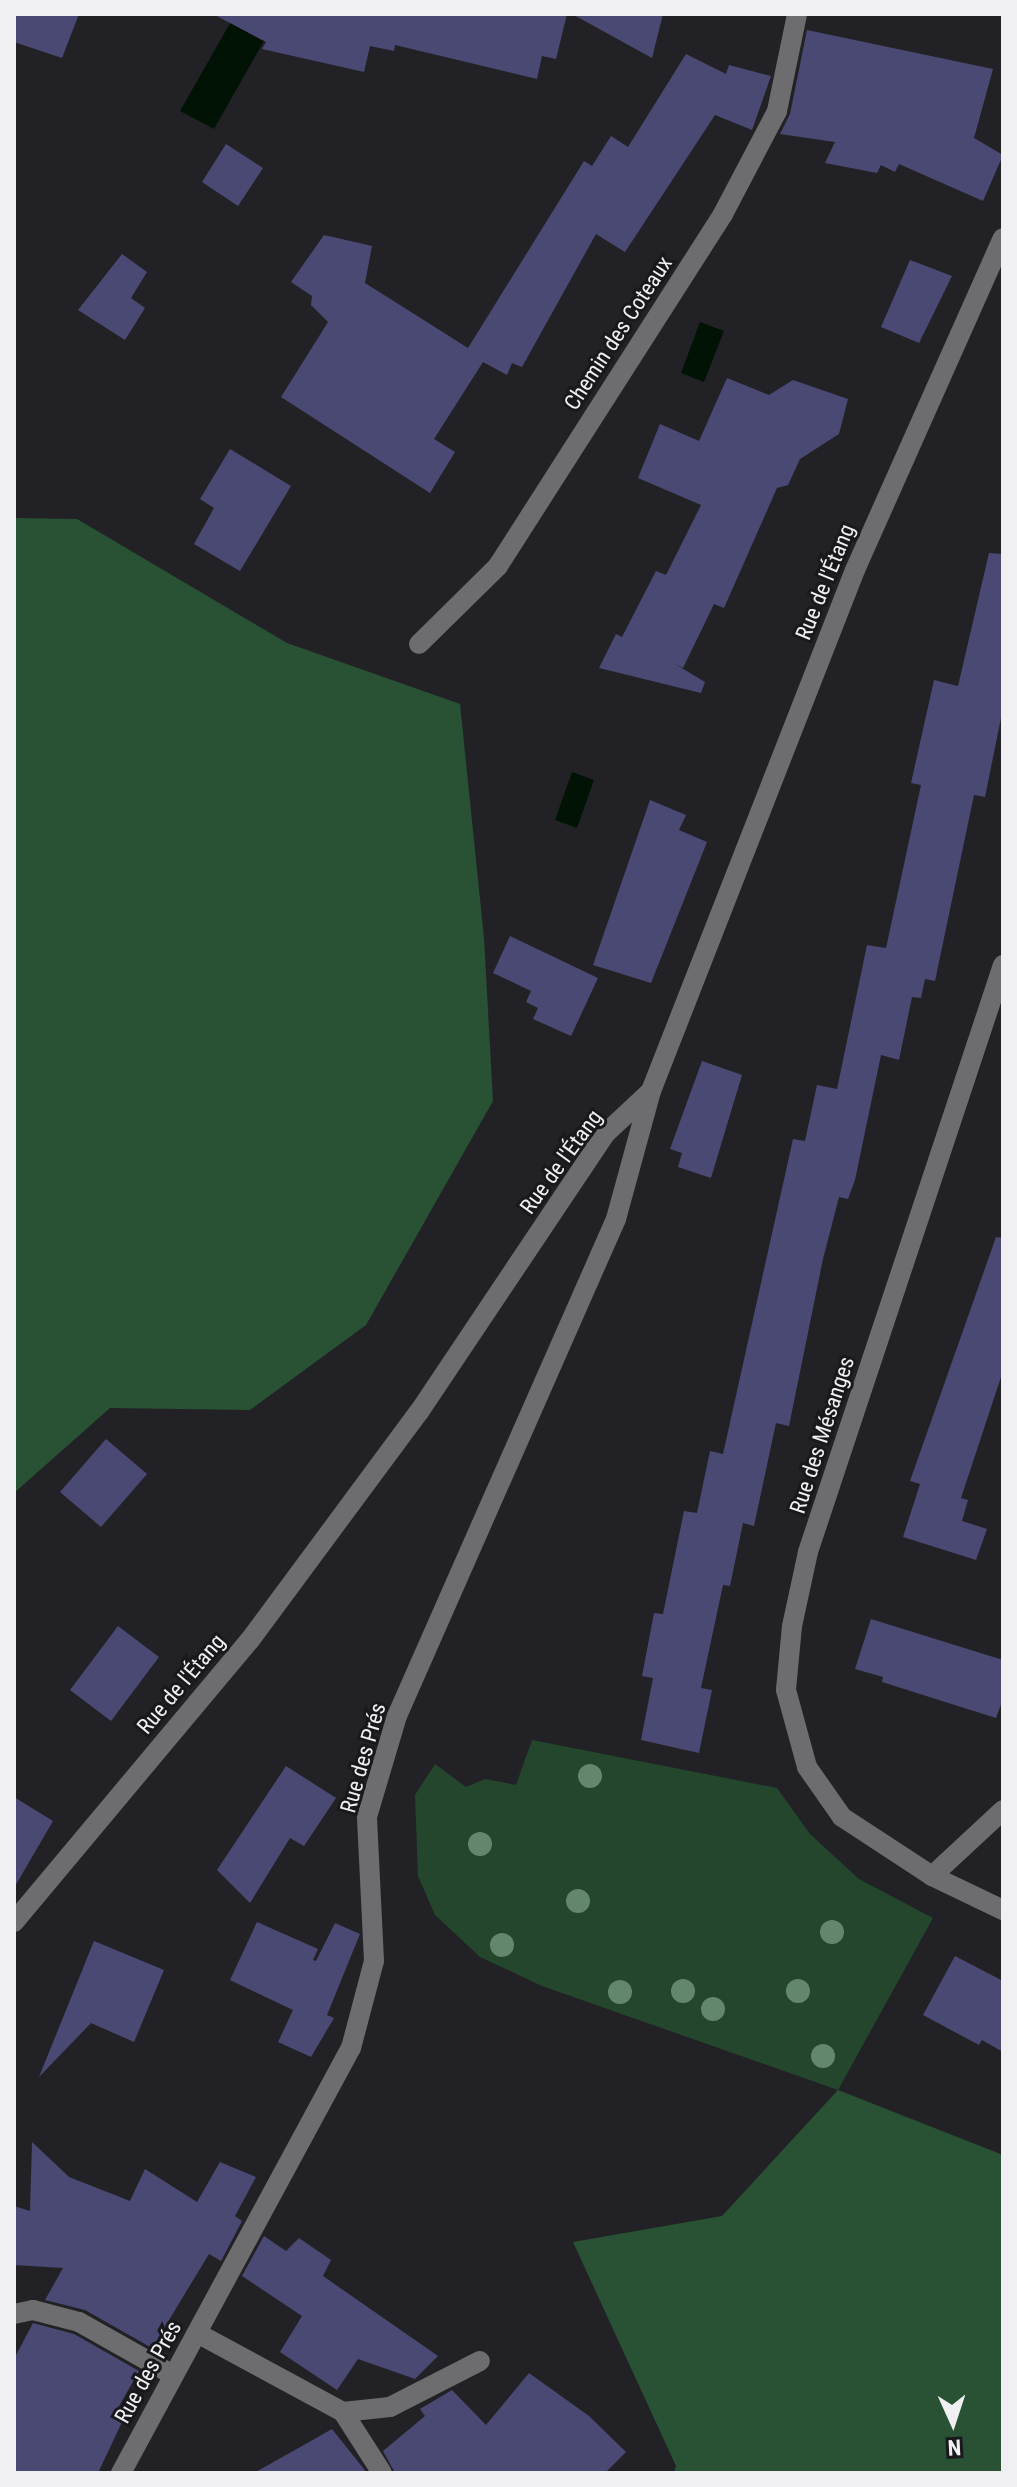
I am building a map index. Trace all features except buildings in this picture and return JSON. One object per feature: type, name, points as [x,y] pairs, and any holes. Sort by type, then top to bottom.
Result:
[{"type":"street","name":"Chemin des Coteaux","points":[[419,644],[498,566],[723,214],[777,111],[797,14]]},
{"type":"street","name":"Rue de l'Étang","points":[[14,1922],[250,1640],[419,1412],[605,1134],[651,1091],[855,570],[1003,238]]},
{"type":"street","name":"Rue des Mésanges","points":[[1003,965],[808,1552],[792,1626],[786,1690],[807,1767],[842,1817],[932,1876],[1003,1910]]},
{"type":"street","name":"Rue des Prés","points":[[121,2473],[351,2048],[374,1961],[367,1817],[397,1716],[616,1219],[651,1091]]},
{"type":"street","points":[[932,1876],[1003,1810]]},
{"type":"street","points":[[14,2314],[33,2310],[79,2322],[173,2375]]},
{"type":"street","points":[[197,2333],[343,2412],[382,2473]]},
{"type":"street","points":[[343,2412],[390,2407],[480,2361]]},
{"type":"green space","points":[[14,518],[77,519],[287,643],[460,704],[484,938],[493,1101],[366,1325],[250,1410],[110,1408],[14,1493]]},
{"type":"green space","points":[[532,1740],[777,1788],[810,1834],[859,1879],[933,1918],[838,2090],[542,1986],[480,1957],[435,1915],[418,1876],[415,1795],[435,1764],[466,1787],[485,1779],[516,1785]]},
{"type":"green space","points":[[838,2090],[1003,2155],[1003,2473],[674,2473],[676,2466],[573,2242],[722,2216]]},
{"type":"shaded area","points":[[233,18],[251,26],[248,33],[264,41],[214,129],[180,111]]},
{"type":"shaded area","points":[[700,322],[724,331],[704,382],[681,373]]},
{"type":"shaded area","points":[[572,772],[594,780],[577,828],[555,820]]}]
